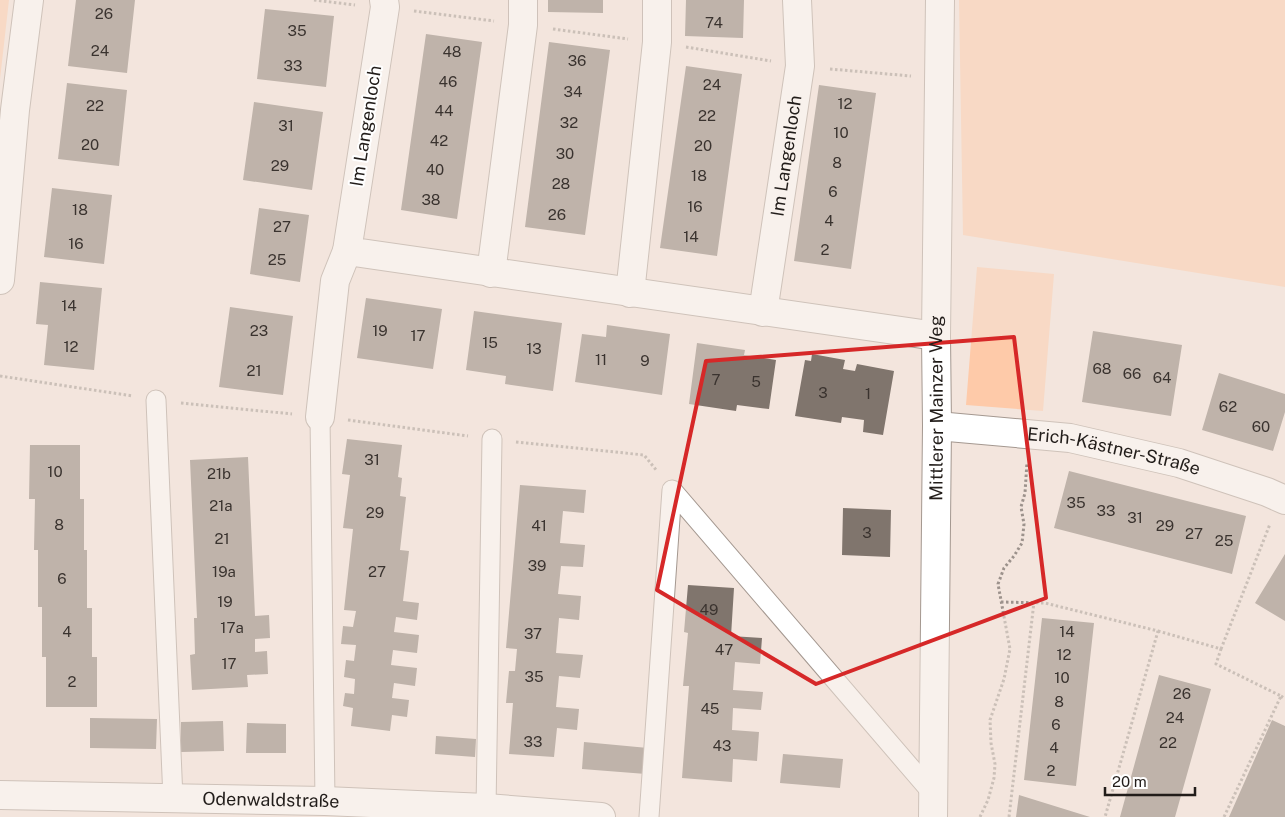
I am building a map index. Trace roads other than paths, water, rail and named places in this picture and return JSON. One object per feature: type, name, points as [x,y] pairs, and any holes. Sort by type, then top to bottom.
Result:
[{"type":"street","points":[[0,280],[8,109],[29,0]]},
{"type":"street","name":"Im Langenloch","points":[[320,417],[336,280],[347,251],[385,7],[384,0]]},
{"type":"street","points":[[490,273],[523,25],[523,0]]},
{"type":"street","points":[[630,293],[657,42],[657,0]]},
{"type":"street","name":"Im Langenloch","points":[[763,312],[800,66],[797,0]]},
{"type":"street","name":"Mittlerer Mainzer Weg","points":[[934,806],[940,0]]},
{"type":"street","points":[[347,251],[936,336]]},
{"type":"street","name":"Erich-Kästner-Straße","points":[[937,426],[1070,438],[1179,463],[1282,499]]},
{"type":"street","name":"Odenwaldstraße","points":[[0,795],[325,801],[486,808],[601,817]]},
{"type":"lane","points":[[156,400],[173,799]]},
{"type":"lane","points":[[320,417],[325,801]]},
{"type":"lane","points":[[486,808],[492,439]]},
{"type":"lane","points":[[649,817],[672,490],[934,806]]}]
